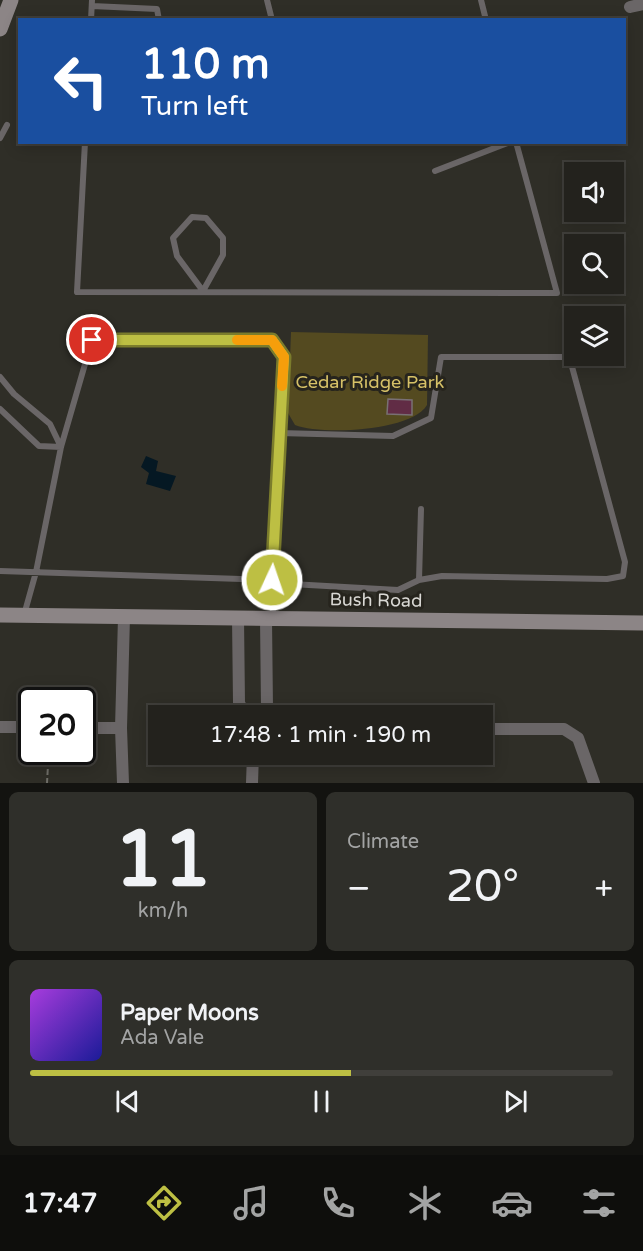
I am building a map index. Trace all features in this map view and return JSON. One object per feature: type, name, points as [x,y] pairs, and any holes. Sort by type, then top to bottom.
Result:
[{"type":"main road","points":[[0,29],[11,0]]},
{"type":"main road","name":"Bush Road","points":[[0,615],[643,623]]},
{"type":"street","points":[[630,7],[643,4]]},
{"type":"street","points":[[123,783],[121,728],[124,617]]},
{"type":"street","points":[[238,618],[240,705]]},
{"type":"street","points":[[267,705],[270,619]]},
{"type":"street","points":[[0,726],[18,727]]},
{"type":"street","points":[[96,728],[121,728]]},
{"type":"street","points":[[493,729],[564,729],[578,738],[594,783]]},
{"type":"street","points":[[252,783],[253,765]]},
{"type":"lane","points":[[267,0],[272,18]]},
{"type":"lane","points":[[481,0],[486,18]]},
{"type":"lane","points":[[91,18],[92,3],[157,9],[159,18]]},
{"type":"lane","points":[[0,138],[7,125]]},
{"type":"lane","points":[[85,144],[77,292],[556,293],[517,144]]},
{"type":"lane","points":[[435,171],[505,144]]},
{"type":"lane","points":[[192,217],[206,218],[224,238],[223,255],[203,291],[177,256],[173,238],[192,217]]},
{"type":"lane","points":[[24,616],[36,572],[61,447],[92,340],[272,340],[284,357],[270,619]]},
{"type":"lane","points":[[0,571],[272,580],[291,584],[398,590],[419,580],[442,576],[607,579],[623,576],[625,562],[571,363],[563,357],[441,357],[431,418],[393,436],[279,433]]},
{"type":"lane","points":[[0,377],[14,393],[50,424],[61,447]]},
{"type":"lane","points":[[0,410],[39,446],[61,447]]},
{"type":"lane","points":[[419,580],[421,509]]},
{"type":"path","points":[[47,783],[48,765]]},
{"type":"green space","name":"Cedar Ridge Park","points":[[291,332],[428,335],[427,405],[418,414],[385,426],[324,430],[295,425],[288,413]]},
{"type":"water","points":[[146,456],[158,461],[156,471],[176,476],[170,491],[146,484],[149,473],[141,467]]},
{"type":"building","points":[[388,399],[412,400],[412,415],[387,414]]},
{"type":"slow traffic","points":[[237,340],[272,340],[284,357],[282,386]]},
{"type":"route","points":[[92,340],[272,340],[284,357],[272,580]]}]
